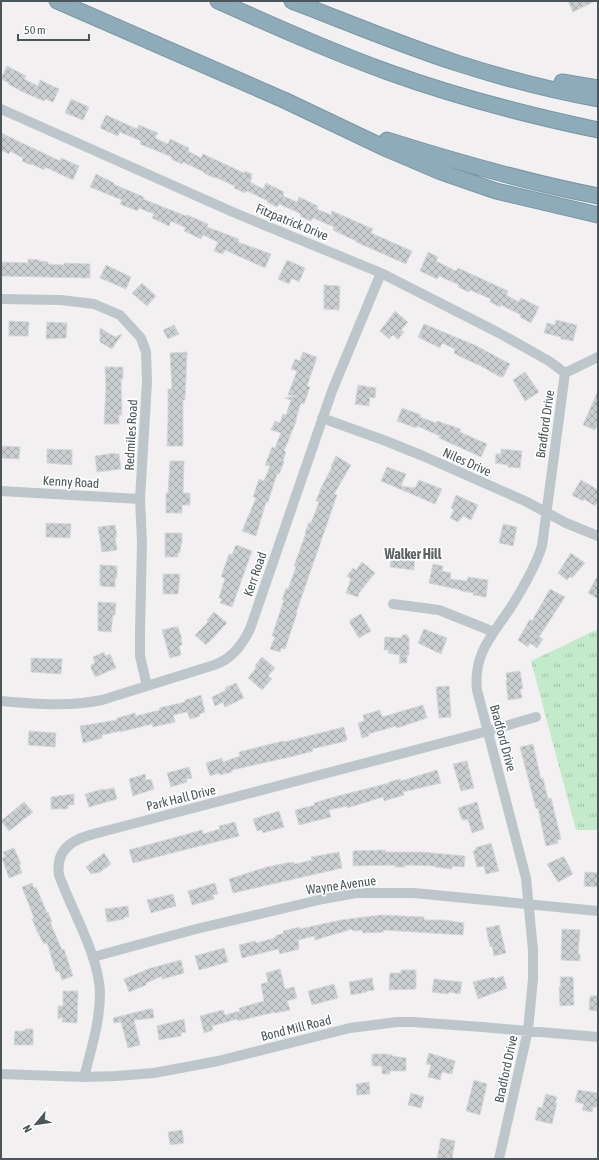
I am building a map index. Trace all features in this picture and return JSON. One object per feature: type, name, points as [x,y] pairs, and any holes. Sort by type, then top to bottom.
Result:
[{"type":"highway","points":[[57,1],[284,100],[387,149],[441,172],[496,191],[598,215]]},
{"type":"highway","points":[[218,1],[311,42],[389,72],[515,112],[598,130]]},
{"type":"highway","points":[[292,1],[456,63],[521,82],[598,99]]},
{"type":"highway","points":[[324,13],[400,39],[523,74],[598,88]]},
{"type":"highway","points":[[284,100],[368,133],[434,155],[565,190],[598,196]]},
{"type":"street","name":"Fitzpatrick Drive","points":[[1,109],[214,204],[381,272],[549,361],[565,373]]},
{"type":"street","name":"Kerr Road","points":[[1,701],[48,704],[85,703],[102,700],[221,663],[234,653],[250,629],[322,418],[336,380],[381,272]]},
{"type":"street","name":"Redmiles Road","points":[[1,299],[62,300],[94,304],[120,315],[141,338],[146,352],[147,382],[140,499],[142,542],[140,656],[147,686]]},
{"type":"street","points":[[565,373],[598,357]]},
{"type":"street","name":"Bradford Drive","points":[[499,1159],[528,1030],[534,966],[529,904],[524,872],[477,690],[476,676],[480,658],[494,632],[517,598],[542,546],[565,373]]},
{"type":"street","name":"Niles Drive","points":[[322,418],[423,456],[546,512],[566,523],[598,536]]},
{"type":"street","name":"Kenny Road","points":[[1,491],[140,499]]},
{"type":"street","points":[[393,604],[439,610],[494,632]]},
{"type":"street","name":"Park Hall Drive","points":[[84,1077],[96,1030],[100,1004],[99,981],[93,957],[66,893],[58,869],[59,862],[65,850],[78,839],[536,717]]},
{"type":"street","name":"Wayne Avenue","points":[[93,957],[196,929],[323,899],[356,893],[414,893],[598,911]]},
{"type":"street","name":"Bond Mill Road","points":[[1,1074],[84,1077],[154,1073],[218,1061],[331,1032],[382,1023],[413,1022],[528,1030],[598,1037]]},
{"type":"green space","points":[[598,629],[598,830],[576,830],[531,661]]},
{"type":"building","points":[[568,1],[595,1],[573,12]]},
{"type":"building","points":[[7,66],[26,76],[24,79],[38,86],[40,80],[59,89],[53,102],[45,99],[44,101],[23,92],[1,79]]},
{"type":"building","points":[[71,99],[89,107],[83,120],[65,113]]},
{"type":"building","points":[[106,115],[137,129],[139,125],[158,133],[155,138],[168,144],[170,139],[189,148],[188,151],[201,158],[203,154],[244,173],[245,171],[252,174],[250,182],[263,189],[266,183],[284,192],[283,196],[297,202],[299,197],[318,206],[317,209],[331,215],[332,211],[373,229],[371,233],[412,251],[406,264],[356,242],[333,230],[334,227],[313,218],[311,221],[300,216],[301,214],[279,204],[277,207],[267,202],[268,201],[247,191],[245,193],[234,188],[235,186],[215,177],[214,178],[183,162],[182,164],[171,159],[172,157],[140,144],[141,141],[120,132],[118,136],[100,128]]},
{"type":"building","points":[[1,133],[60,161],[61,158],[79,166],[73,180],[45,167],[44,170],[22,161],[23,158],[10,151],[9,154],[1,150]]},
{"type":"building","points":[[96,174],[114,183],[113,184],[144,197],[143,199],[208,224],[207,227],[239,239],[238,242],[271,254],[265,268],[225,250],[223,254],[214,251],[218,242],[203,235],[201,239],[184,231],[186,228],[171,221],[169,226],[152,218],[154,214],[139,208],[137,211],[120,204],[122,200],[90,187]]},
{"type":"building","points":[[428,252],[438,257],[436,261],[456,271],[458,268],[508,291],[506,295],[519,302],[521,298],[539,307],[531,323],[520,317],[521,315],[501,305],[500,307],[490,302],[491,299],[470,290],[469,292],[458,287],[459,285],[439,276],[437,279],[420,271]]},
{"type":"building","points":[[28,259],[48,262],[48,264],[90,264],[90,278],[1,276],[1,262],[28,263]]},
{"type":"building","points":[[287,260],[305,268],[299,282],[292,278],[289,284],[278,279]]},
{"type":"building","points":[[106,265],[131,277],[126,289],[100,278]]},
{"type":"building","points":[[142,283],[156,296],[147,306],[132,293]]},
{"type":"building","points":[[324,285],[340,286],[339,310],[324,309]]},
{"type":"building","points":[[395,311],[408,322],[401,330],[404,332],[398,339],[393,335],[389,339],[380,331]]},
{"type":"building","points":[[556,320],[577,325],[573,341],[561,339],[561,337],[544,333],[547,323],[555,325]]},
{"type":"building","points":[[9,321],[29,322],[28,336],[9,336]]},
{"type":"building","points":[[47,322],[67,323],[66,338],[46,339]]},
{"type":"building","points":[[424,324],[477,346],[510,364],[503,377],[500,377],[454,353],[455,349],[442,343],[440,348],[418,337]]},
{"type":"building","points":[[174,325],[179,334],[168,339],[163,330]]},
{"type":"building","points":[[100,328],[115,337],[122,334],[112,349],[100,342]]},
{"type":"building","points":[[187,352],[185,400],[183,400],[183,446],[167,446],[168,389],[172,389],[170,353]]},
{"type":"building","points":[[303,352],[317,357],[307,386],[310,387],[304,404],[301,403],[297,419],[284,451],[286,452],[284,462],[279,474],[277,474],[268,502],[266,502],[256,536],[242,531],[256,498],[253,497],[259,479],[264,481],[270,466],[265,465],[272,447],[275,448],[281,433],[271,430],[275,421],[280,423],[283,414],[286,415],[291,400],[285,398],[296,396],[288,395],[297,371],[291,369],[295,359],[300,361]]},
{"type":"building","points":[[105,367],[123,367],[123,379],[121,379],[122,415],[119,415],[119,424],[104,424],[106,388]]},
{"type":"building","points":[[525,372],[539,392],[525,401],[513,380]]},
{"type":"building","points":[[358,385],[376,388],[375,398],[370,397],[369,406],[355,404]]},
{"type":"building","points":[[598,391],[598,423],[595,430],[583,425]]},
{"type":"building","points":[[402,408],[421,415],[420,417],[436,423],[437,421],[461,429],[460,432],[487,444],[481,457],[439,438],[440,436],[417,426],[416,428],[397,421]]},
{"type":"building","points":[[1,446],[20,447],[19,459],[1,458]]},
{"type":"building","points":[[47,449],[72,450],[72,465],[47,463]]},
{"type":"building","points":[[501,449],[522,451],[520,468],[508,467],[508,465],[495,463],[496,454],[501,454]]},
{"type":"building","points":[[115,453],[119,454],[121,469],[97,472],[95,456]]},
{"type":"building","points":[[336,456],[351,465],[334,494],[337,495],[285,649],[281,648],[280,652],[270,649],[275,637],[272,636],[284,600],[282,600],[286,588],[288,589],[296,567],[294,566],[305,533],[309,522],[311,523],[319,502],[316,501]]},
{"type":"building","points":[[170,461],[184,461],[183,493],[190,493],[190,505],[182,505],[182,513],[166,513],[166,493],[168,493]]},
{"type":"building","points":[[387,467],[406,474],[401,486],[415,488],[419,480],[442,489],[435,504],[381,481]]},
{"type":"building","points":[[581,480],[598,490],[598,501],[595,506],[584,499],[583,501],[572,495]]},
{"type":"building","points":[[456,495],[478,505],[471,520],[463,516],[458,522],[450,518],[454,510],[451,508]]},
{"type":"building","points":[[46,523],[71,524],[70,538],[46,537]]},
{"type":"building","points":[[503,524],[517,527],[513,546],[499,543]]},
{"type":"building","points":[[115,525],[117,550],[102,552],[98,527]]},
{"type":"building","points":[[165,533],[182,533],[182,544],[180,553],[178,552],[178,557],[165,557]]},
{"type":"building","points":[[236,545],[252,551],[232,607],[220,603],[222,599],[219,598],[225,578],[221,577],[229,554],[232,555]]},
{"type":"building","points":[[395,553],[415,553],[414,570],[390,567],[391,556],[395,556]]},
{"type":"building","points":[[571,553],[585,563],[572,578],[570,577],[567,580],[558,573]]},
{"type":"building","points":[[362,562],[375,573],[359,593],[358,597],[346,593],[351,579],[347,576],[353,568],[356,570]]},
{"type":"building","points":[[433,564],[443,566],[442,571],[451,573],[450,579],[467,581],[468,577],[488,580],[486,597],[429,583]]},
{"type":"building","points":[[100,565],[117,566],[115,587],[100,586]]},
{"type":"building","points":[[163,574],[180,574],[178,594],[163,594]]},
{"type":"building","points":[[598,575],[598,599],[588,593]]},
{"type":"building","points":[[550,589],[565,597],[539,637],[543,639],[537,648],[530,643],[528,647],[518,640],[530,619],[532,621]]},
{"type":"building","points":[[98,602],[116,603],[111,632],[98,631]]},
{"type":"building","points":[[214,612],[227,623],[206,645],[195,635],[208,622],[207,620]]},
{"type":"building","points":[[361,614],[371,631],[359,638],[350,623],[350,620]]},
{"type":"building","points":[[178,627],[181,636],[182,645],[179,646],[181,655],[170,658],[162,630]]},
{"type":"building","points":[[424,629],[447,638],[441,654],[418,643]]},
{"type":"building","points":[[402,635],[408,635],[409,638],[409,655],[407,655],[407,663],[399,663],[400,655],[388,653],[389,650],[384,650],[385,637],[402,638]]},
{"type":"building","points":[[104,652],[105,656],[110,654],[116,668],[95,677],[91,668],[91,665],[95,663],[93,657]]},
{"type":"building","points":[[262,657],[275,668],[268,676],[272,679],[262,690],[248,678]]},
{"type":"building","points":[[31,658],[62,659],[61,674],[31,672]]},
{"type":"building","points":[[520,671],[523,689],[520,689],[522,698],[508,700],[506,673]]},
{"type":"building","points":[[236,683],[244,698],[225,707],[223,702],[215,706],[212,697],[226,690],[225,688]]},
{"type":"building","points":[[449,686],[451,717],[439,718],[436,687]]},
{"type":"building","points":[[201,695],[205,712],[199,714],[200,716],[190,719],[187,712],[173,715],[175,722],[153,727],[152,724],[102,735],[102,738],[83,743],[80,726],[117,720],[117,718],[135,713],[136,716],[160,710],[159,708],[185,702],[185,700]]},
{"type":"building","points":[[423,705],[427,718],[397,728],[396,726],[368,734],[369,736],[362,738],[358,723],[364,721],[363,715],[380,710],[382,717]]},
{"type":"building","points":[[344,727],[346,741],[312,749],[313,751],[294,756],[232,770],[232,772],[210,776],[206,763],[222,758],[223,762],[240,756],[239,752]]},
{"type":"building","points":[[29,731],[56,733],[55,747],[28,745]]},
{"type":"building","points":[[533,744],[541,779],[543,778],[548,799],[551,798],[561,839],[557,840],[558,843],[546,846],[538,808],[536,809],[520,747]]},
{"type":"building","points":[[467,761],[474,788],[461,791],[453,764]]},
{"type":"building","points":[[189,767],[192,778],[186,779],[187,782],[171,787],[167,773]]},
{"type":"building","points":[[437,770],[441,783],[403,792],[404,795],[384,801],[383,797],[347,808],[347,806],[329,810],[331,817],[299,825],[295,810],[315,805],[314,803],[334,797],[400,779],[401,781]]},
{"type":"building","points":[[145,774],[146,780],[151,779],[154,789],[133,796],[129,779]]},
{"type":"building","points":[[114,788],[117,799],[89,807],[85,794],[103,789]]},
{"type":"building","points":[[74,794],[74,805],[68,805],[67,809],[51,809],[51,797]]},
{"type":"building","points":[[24,802],[33,812],[9,831],[1,821]]},
{"type":"building","points":[[477,802],[484,829],[472,833],[468,819],[462,820],[458,808]]},
{"type":"building","points":[[279,811],[284,827],[263,833],[262,830],[257,831],[253,819]]},
{"type":"building","points":[[235,822],[239,836],[133,863],[129,850],[202,830],[203,834],[220,829],[219,826]]},
{"type":"building","points":[[491,843],[499,871],[486,874],[484,866],[477,867],[473,851],[476,850],[475,848]]},
{"type":"building","points":[[14,848],[21,864],[19,865],[22,873],[9,878],[2,858],[5,857],[3,852]]},
{"type":"building","points":[[385,850],[386,852],[422,852],[465,856],[464,867],[452,866],[452,869],[435,866],[405,865],[405,867],[395,867],[395,865],[353,866],[353,851]]},
{"type":"building","points":[[339,852],[342,868],[233,893],[229,879],[267,867],[292,862],[295,864],[312,860],[311,857]]},
{"type":"building","points":[[104,853],[111,864],[100,872],[91,874],[86,867]]},
{"type":"building","points":[[564,857],[573,874],[558,882],[547,864]]},
{"type":"building","points":[[585,872],[598,873],[598,887],[584,886]]},
{"type":"building","points":[[32,883],[34,888],[36,887],[47,913],[48,912],[52,922],[50,922],[62,950],[64,949],[73,976],[62,980],[59,971],[56,972],[47,943],[44,944],[38,933],[22,887]]},
{"type":"building","points":[[215,883],[218,894],[213,895],[214,899],[192,905],[188,891]]},
{"type":"building","points":[[173,894],[176,906],[151,913],[147,900]]},
{"type":"building","points":[[128,906],[129,917],[107,922],[105,909]]},
{"type":"building","points":[[381,915],[424,917],[424,920],[444,920],[464,923],[463,935],[383,930],[384,932],[363,933],[362,930],[353,931],[352,929],[315,940],[314,936],[298,940],[299,949],[280,954],[278,949],[242,958],[239,945],[255,941],[256,943],[275,938],[275,936],[284,933],[283,931],[300,927],[300,929],[341,920]]},
{"type":"building","points":[[499,925],[506,953],[494,956],[492,946],[490,947],[486,928]]},
{"type":"building","points":[[562,929],[580,930],[578,954],[580,954],[580,961],[561,960]]},
{"type":"building","points":[[224,948],[228,962],[199,970],[195,956]]},
{"type":"building","points":[[181,960],[184,973],[162,979],[162,976],[129,992],[124,979],[151,968]]},
{"type":"building","points":[[280,969],[285,989],[294,987],[297,998],[287,1001],[290,1010],[238,1021],[237,1019],[212,1026],[213,1030],[204,1033],[200,1016],[223,1010],[225,1015],[240,1011],[239,1008],[264,1001],[261,984],[268,982],[266,973]]},
{"type":"building","points":[[401,970],[416,970],[416,989],[389,990],[390,973],[401,973]]},
{"type":"building","points":[[503,976],[507,988],[478,999],[473,982],[494,977],[495,979]]},
{"type":"building","points":[[560,977],[573,977],[574,1005],[560,1006]]},
{"type":"building","points":[[372,978],[374,990],[351,995],[349,982]]},
{"type":"building","points":[[434,979],[462,982],[460,994],[449,992],[448,994],[432,992]]},
{"type":"building","points":[[334,984],[338,998],[312,1005],[308,991]]},
{"type":"building","points":[[63,991],[78,991],[77,1023],[62,1022],[63,1017],[58,1019],[58,1006],[63,1006]]},
{"type":"building","points":[[590,996],[598,996],[598,1011],[589,1010]]},
{"type":"building","points":[[153,1009],[154,1018],[134,1020],[140,1045],[128,1048],[121,1022],[114,1023],[113,1018]]},
{"type":"building","points":[[184,1019],[186,1032],[181,1033],[181,1036],[159,1040],[157,1026]]},
{"type":"building","points":[[25,1029],[33,1029],[33,1045],[14,1045],[15,1031],[25,1031]]},
{"type":"building","points":[[429,1053],[455,1061],[452,1074],[442,1072],[440,1080],[428,1077],[431,1065],[426,1064]]},
{"type":"building","points":[[372,1054],[387,1054],[406,1058],[406,1071],[390,1071],[390,1074],[382,1074],[382,1066],[372,1066]]},
{"type":"building","points":[[474,1080],[487,1084],[480,1115],[466,1111]]},
{"type":"building","points":[[369,1082],[370,1094],[357,1095],[356,1084]]},
{"type":"building","points":[[578,1090],[598,1093],[598,1107],[593,1107],[592,1112],[582,1110],[584,1104],[575,1102]]},
{"type":"building","points":[[411,1093],[424,1097],[421,1108],[408,1105]]},
{"type":"building","points":[[546,1094],[557,1097],[552,1124],[535,1120],[538,1107],[542,1108]]},
{"type":"building","points":[[182,1130],[184,1143],[170,1145],[168,1132]]},
{"type":"building","points":[[441,1138],[455,1141],[452,1159],[437,1159]]},
{"type":"district","name":"Walker Hill","points":[[413,554]]}]
